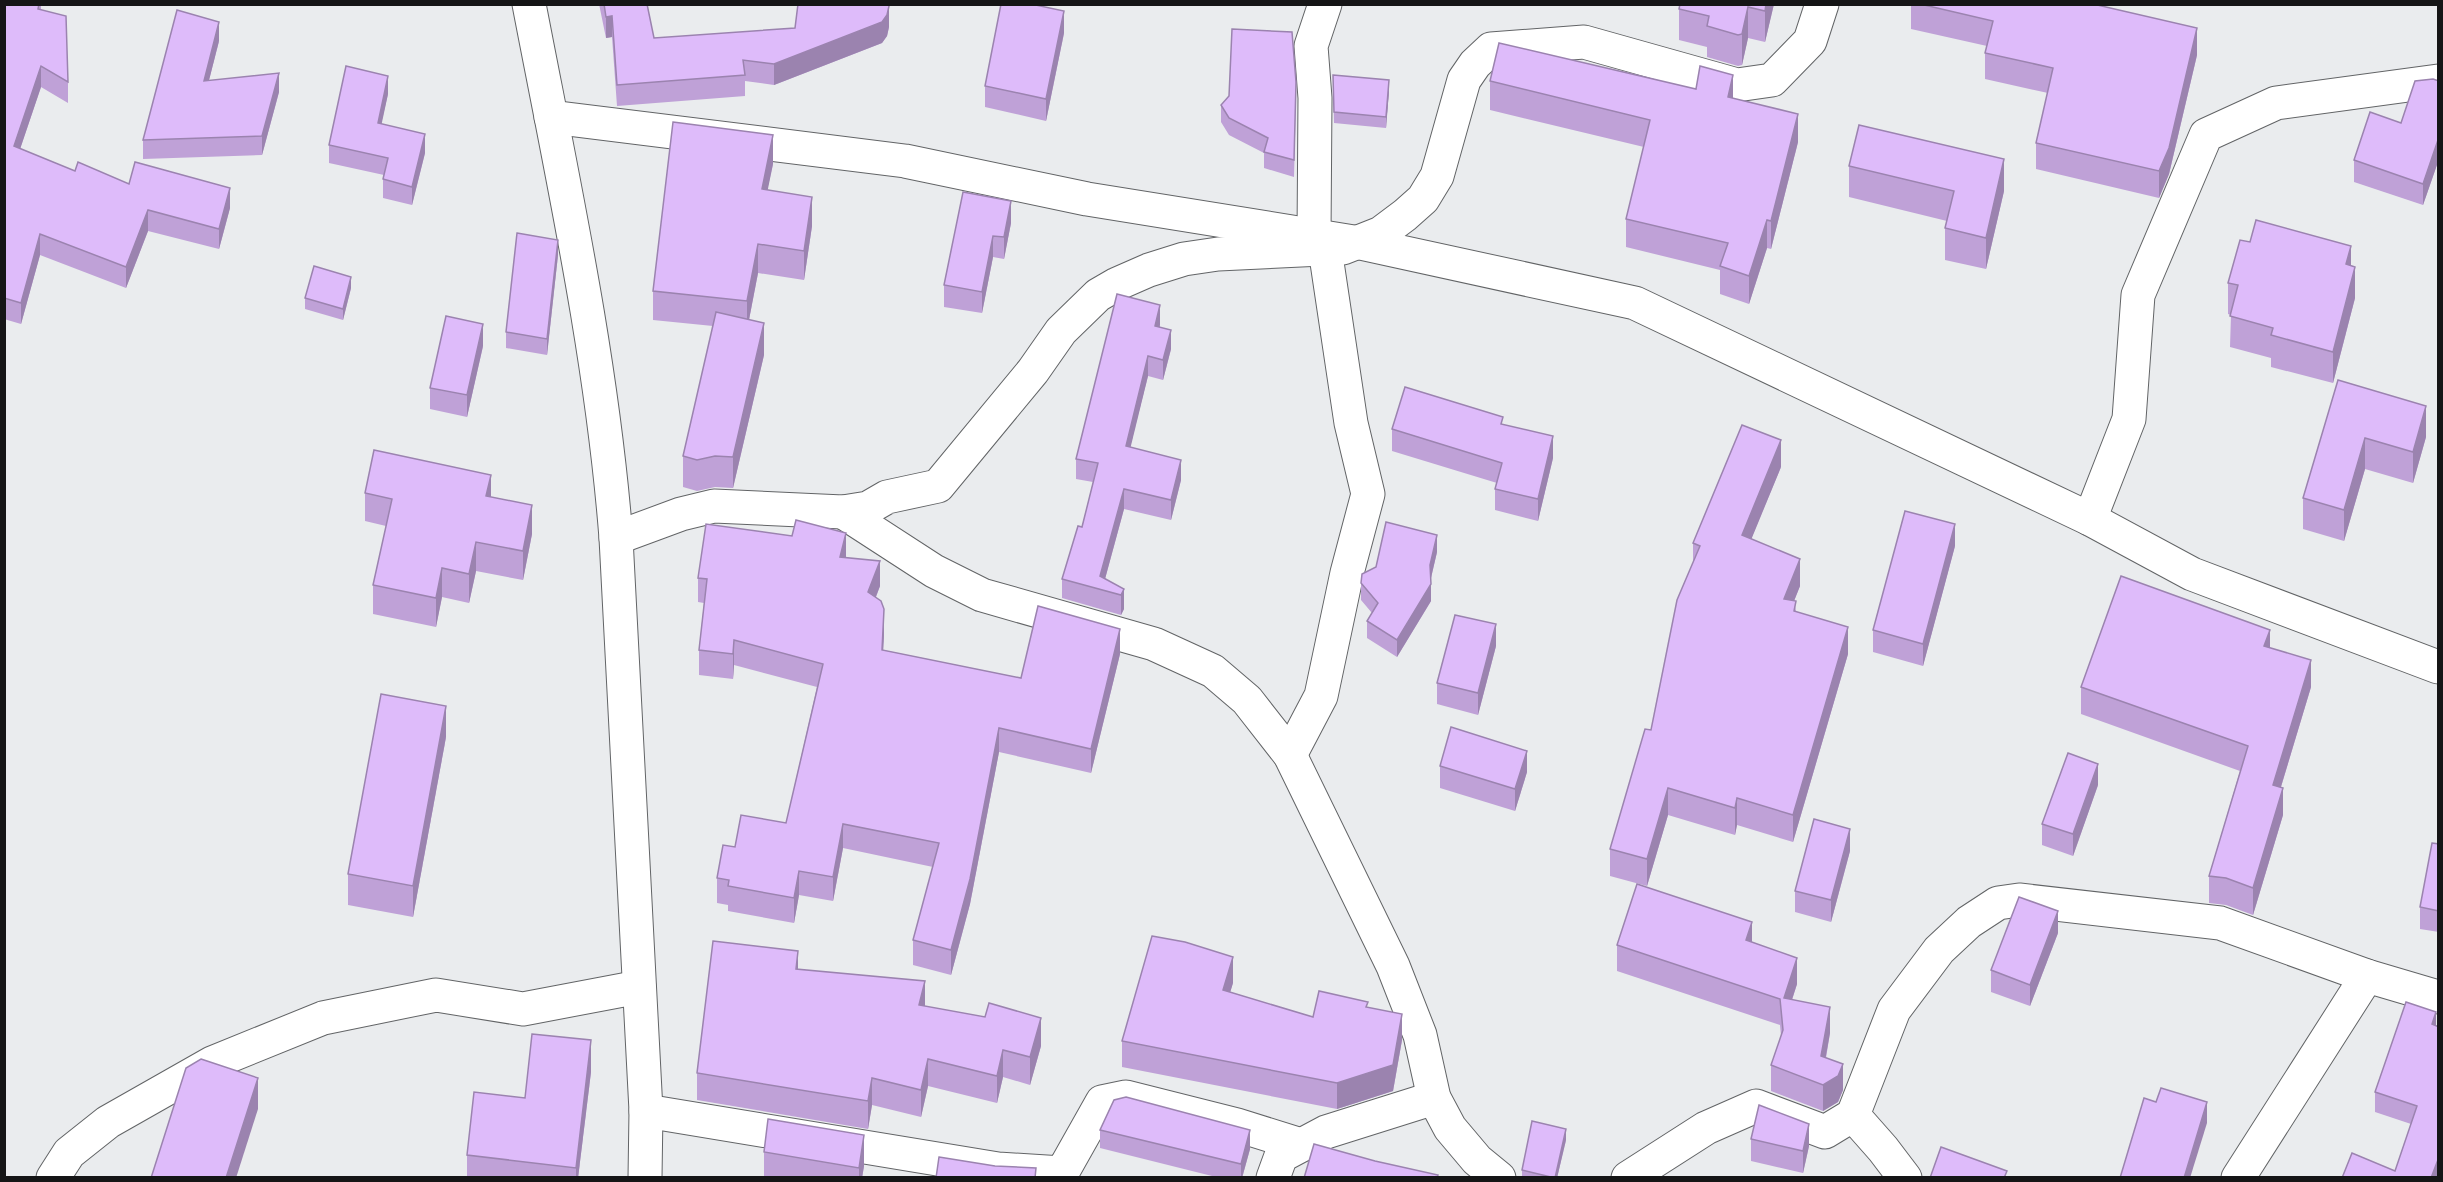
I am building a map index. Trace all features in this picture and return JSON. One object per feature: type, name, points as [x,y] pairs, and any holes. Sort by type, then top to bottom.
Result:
[{"type":"street","points":[[529,4],[609,452],[616,538],[646,1111],[645,1178]]},
{"type":"street","points":[[1290,755],[1321,696],[1347,573],[1368,494],[1351,423],[1319,243],[1315,98],[1311,46],[1325,4]]},
{"type":"street","points":[[1360,243],[1382,233],[1423,199],[1437,176],[1464,80],[1475,64],[1491,49],[1584,42],[1737,86],[1772,80],[1810,41],[1822,4]]},
{"type":"street","points":[[2090,519],[2129,419],[2138,295],[2206,135],[2276,103],[2439,81]]},
{"type":"street","points":[[551,117],[905,161],[1087,199],[1319,243]]},
{"type":"street","points":[[616,538],[681,514],[714,506],[843,512],[868,508],[887,497],[938,486],[1033,370],[1061,331],[1098,295],[1117,284],[1149,270],[1195,258],[1319,243],[1360,243],[1635,303],[2090,519],[2192,574],[2439,667]]},
{"type":"street","points":[[843,512],[934,571],[982,595],[1154,644],[1213,671],[1246,700],[1290,755],[1393,966],[1420,1035],[1434,1098],[1450,1128],[1477,1160],[1499,1178]]},
{"type":"street","points":[[1628,1178],[1706,1128],[1756,1106],[1825,1132],[1852,1115],[1894,1010],[1939,950],[1969,922],[1998,903],[2019,900],[2220,923],[2367,976],[2439,997]]},
{"type":"street","points":[[2238,1178],[2367,976]]},
{"type":"street","points":[[53,1178],[69,1153],[108,1122],[212,1063],[322,1018],[436,995],[524,1009],[639,987]]},
{"type":"street","points":[[646,1111],[998,1169],[1062,1173],[1102,1102],[1126,1097],[1237,1125],[1301,1145]]},
{"type":"street","points":[[1273,1178],[1281,1156],[1326,1132],[1434,1098]]},
{"type":"street","points":[[1852,1115],[1883,1149],[1905,1178]]},
{"type":"building","points":[[4,4],[39,4],[38,9],[66,16],[68,82],[41,66],[14,146],[75,171],[78,162],[129,184],[135,162],[230,188],[219,229],[148,210],[126,267],[40,234],[21,303],[4,298]]},
{"type":"building","points":[[604,4],[647,4],[654,38],[795,28],[798,4],[888,4],[889,6],[882,22],[774,64],[743,60],[745,75],[617,85],[612,16],[606,17]]},
{"type":"building","points":[[1001,4],[1031,4],[1064,11],[1046,99],[985,86]]},
{"type":"building","points":[[1680,4],[1766,4],[1765,11],[1748,7],[1742,34],[1738,35],[1707,26],[1709,16],[1679,9]]},
{"type":"building","points":[[1920,4],[2093,4],[2197,28],[2169,148],[2159,171],[2036,143],[2053,68],[1985,53],[1993,21]]},
{"type":"building","points":[[177,10],[219,22],[204,81],[279,73],[262,136],[143,140]]},
{"type":"building","points":[[1232,29],[1292,32],[1296,82],[1294,160],[1264,152],[1268,138],[1229,118],[1221,105],[1229,96]]},
{"type":"building","points":[[1499,43],[1696,89],[1700,66],[1733,75],[1728,97],[1798,114],[1771,221],[1767,220],[1749,276],[1720,266],[1728,243],[1626,219],[1650,120],[1490,81]]},
{"type":"building","points":[[346,66],[388,76],[378,123],[425,134],[412,187],[383,179],[388,158],[329,145]]},
{"type":"building","points":[[1333,75],[1389,80],[1386,117],[1334,112]]},
{"type":"building","points":[[2433,79],[2439,81],[2439,137],[2423,184],[2354,160],[2370,112],[2401,123],[2415,81]]},
{"type":"building","points":[[673,122],[773,135],[762,189],[812,197],[804,251],[758,244],[747,301],[653,291]]},
{"type":"building","points":[[1859,125],[2004,159],[1986,238],[1945,228],[1954,191],[1849,166]]},
{"type":"building","points":[[963,192],[1011,201],[1004,237],[993,236],[982,292],[944,285]]},
{"type":"building","points":[[2256,220],[2351,246],[2346,264],[2355,267],[2333,352],[2271,335],[2273,328],[2230,316],[2238,285],[2228,283],[2240,240],[2250,242]]},
{"type":"building","points":[[517,233],[558,240],[547,339],[506,332]]},
{"type":"building","points":[[314,266],[351,277],[343,309],[305,298]]},
{"type":"building","points":[[1117,294],[1160,305],[1155,326],[1171,330],[1163,360],[1148,356],[1126,446],[1181,460],[1171,500],[1124,489],[1100,576],[1124,589],[1121,595],[1062,579],[1078,526],[1082,527],[1098,463],[1076,459]]},
{"type":"building","points":[[716,312],[764,323],[733,457],[715,456],[697,460],[683,456]]},
{"type":"building","points":[[446,316],[483,324],[467,395],[430,388]]},
{"type":"building","points":[[2338,380],[2426,406],[2413,452],[2365,438],[2344,510],[2303,498]]},
{"type":"building","points":[[1405,387],[1503,417],[1501,424],[1553,436],[1538,499],[1495,489],[1502,463],[1392,429]]},
{"type":"building","points":[[1742,425],[1781,440],[1742,535],[1800,559],[1784,599],[1796,601],[1794,611],[1848,627],[1793,815],[1737,798],[1735,808],[1668,788],[1647,859],[1610,849],[1645,729],[1651,730],[1677,600],[1700,546],[1693,543]]},
{"type":"building","points":[[374,450],[491,475],[486,496],[532,505],[523,551],[476,542],[469,574],[442,568],[436,598],[373,585],[392,499],[365,493]]},
{"type":"building","points":[[1905,511],[1955,524],[1923,644],[1873,630]]},
{"type":"building","points":[[796,520],[846,533],[840,557],[880,561],[868,592],[881,601],[884,609],[882,650],[1021,678],[1038,606],[1120,629],[1091,749],[999,728],[970,879],[951,950],[913,940],[939,843],[843,824],[833,877],[799,871],[794,898],[728,886],[729,880],[717,878],[723,845],[735,847],[741,815],[786,823],[823,664],[734,640],[733,654],[699,650],[707,579],[698,578],[706,524],[792,536]]},
{"type":"building","points":[[1386,522],[1437,535],[1430,565],[1431,584],[1397,640],[1367,621],[1378,603],[1361,583],[1362,574],[1376,567]]},
{"type":"building","points":[[2121,576],[2270,630],[2264,646],[2311,660],[2273,785],[2283,788],[2253,888],[2226,878],[2209,876],[2248,746],[2081,687]]},
{"type":"building","points":[[1455,615],[1496,624],[1478,693],[1437,683]]},
{"type":"building","points":[[381,694],[446,706],[413,886],[348,874]]},
{"type":"building","points":[[1451,727],[1527,751],[1515,789],[1440,766]]},
{"type":"building","points":[[2068,753],[2098,764],[2073,834],[2042,824]]},
{"type":"building","points":[[1814,819],[1850,829],[1831,900],[1795,891]]},
{"type":"building","points":[[2432,843],[2439,844],[2439,911],[2420,907]]},
{"type":"building","points":[[1637,884],[1752,922],[1746,940],[1797,958],[1784,998],[1830,1007],[1821,1056],[1843,1064],[1838,1076],[1823,1085],[1771,1065],[1783,1030],[1780,999],[1617,945]]},
{"type":"building","points":[[2019,897],[2058,911],[2030,985],[1991,970]]},
{"type":"building","points":[[1152,936],[1185,942],[1233,957],[1223,990],[1313,1017],[1319,991],[1368,1002],[1366,1007],[1402,1014],[1393,1065],[1337,1083],[1122,1041]]},
{"type":"building","points":[[713,941],[798,951],[796,969],[925,981],[919,1005],[985,1017],[989,1003],[1041,1018],[1030,1057],[1003,1050],[997,1076],[928,1059],[921,1090],[872,1078],[868,1101],[697,1073]]},
{"type":"building","points":[[2406,1002],[2436,1012],[2432,1024],[2439,1027],[2439,1157],[2431,1178],[2342,1178],[2352,1153],[2395,1171],[2417,1106],[2375,1092]]},
{"type":"building","points":[[532,1034],[591,1040],[576,1168],[467,1155],[474,1092],[525,1098]]},
{"type":"building","points":[[201,1059],[258,1078],[226,1178],[151,1178],[186,1068]]},
{"type":"building","points":[[2161,1088],[2207,1102],[2184,1178],[2120,1178],[2144,1098],[2156,1102]]},
{"type":"building","points":[[1126,1097],[1250,1130],[1241,1164],[1100,1130],[1114,1100]]},
{"type":"building","points":[[1759,1105],[1809,1124],[1803,1151],[1751,1139]]},
{"type":"building","points":[[768,1119],[864,1135],[859,1168],[764,1152]]},
{"type":"building","points":[[1532,1121],[1566,1129],[1555,1178],[1522,1170]]},
{"type":"building","points":[[1314,1144],[1438,1175],[1437,1178],[1304,1178]]},
{"type":"building","points":[[1941,1147],[2007,1171],[2004,1178],[1930,1178]]},
{"type":"building","points":[[939,1157],[995,1166],[1036,1168],[1035,1178],[936,1178]]}]
